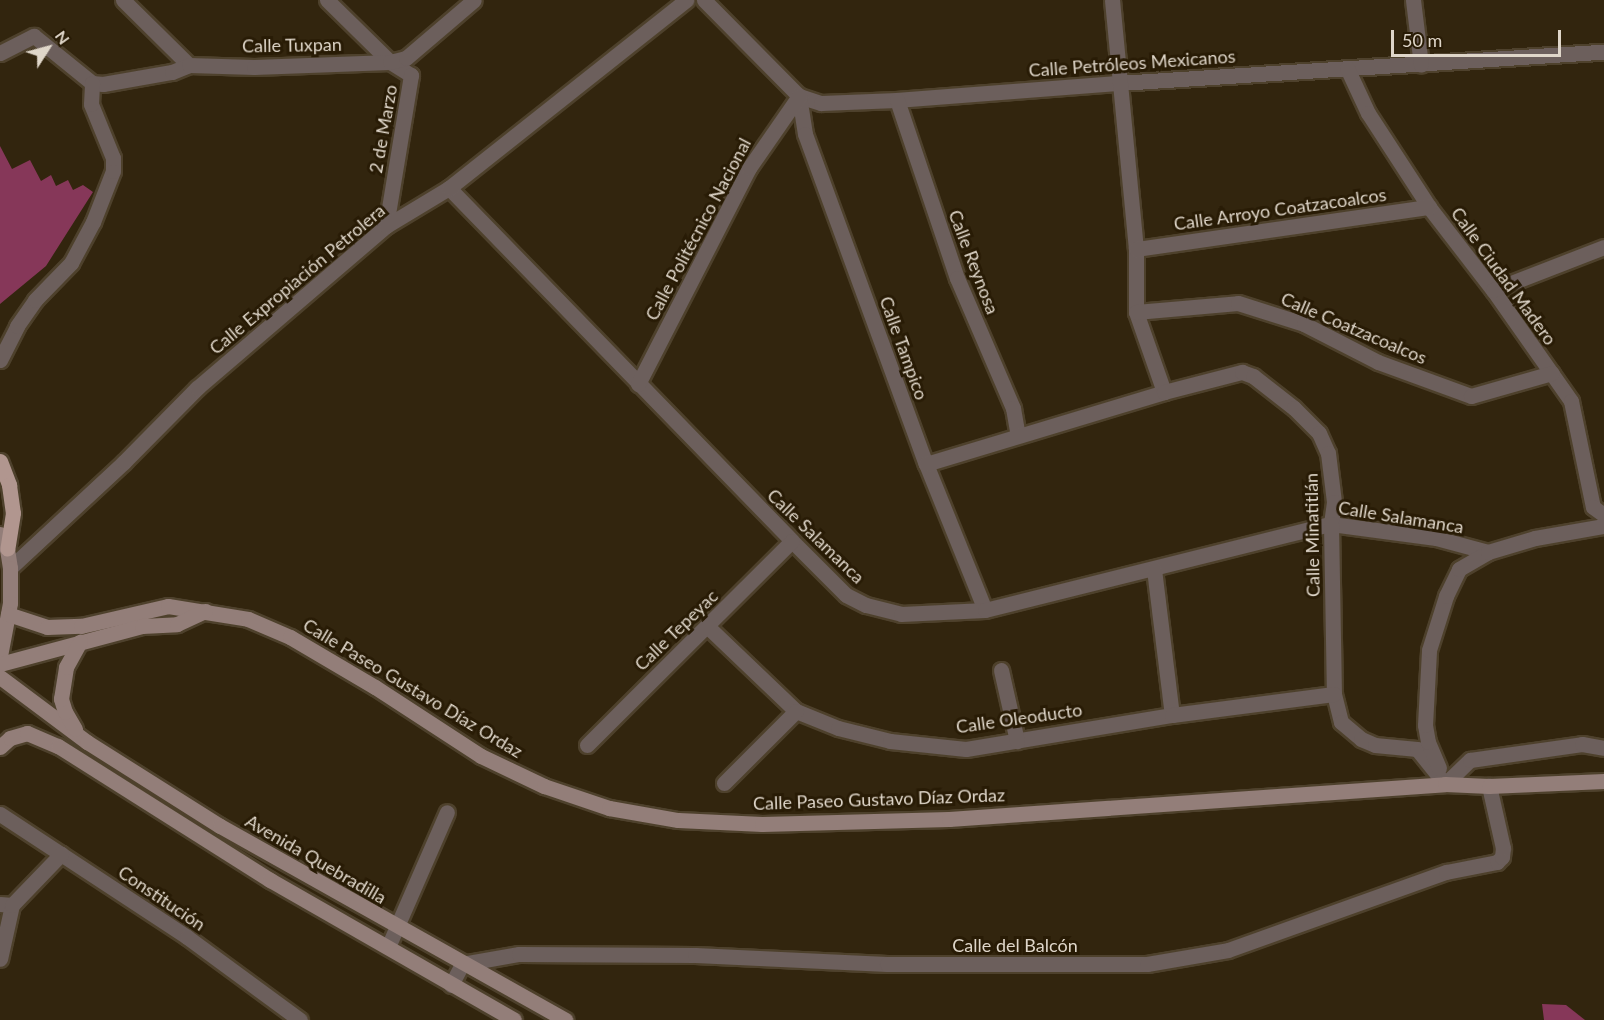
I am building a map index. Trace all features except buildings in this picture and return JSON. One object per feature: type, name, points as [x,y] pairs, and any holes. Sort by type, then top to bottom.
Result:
[{"type":"main road","points":[[0,461],[9,485],[13,513],[7,549]]},
{"type":"main road","points":[[0,534],[7,549],[10,568],[8,614],[0,656]]},
{"type":"main road","name":"Calle Paseo Gustavo Díaz Ordaz","points":[[8,614],[47,627],[81,626],[168,606],[248,619],[290,637],[375,687],[481,756],[544,786],[609,808],[678,820],[762,824],[949,819],[1445,784],[1474,783],[1489,786],[1604,781]]},
{"type":"main road","points":[[0,664],[142,626],[177,624],[205,611]]},
{"type":"main road","points":[[80,642],[66,667],[61,699],[73,727],[87,742]]},
{"type":"main road","name":"Avenida Quebradilla","points":[[0,677],[87,742],[220,826],[565,1020]]},
{"type":"main road","points":[[0,747],[10,738],[27,733],[58,746],[98,774],[270,880],[514,1020]]},
{"type":"street","points":[[123,0],[189,65]]},
{"type":"street","points":[[327,0],[390,62]]},
{"type":"street","name":"Calle Tuxpan","points":[[92,84],[172,72],[189,65],[254,67],[390,62],[406,58],[474,0]]},
{"type":"street","name":"Calle Expropiación Petrolera","points":[[10,568],[124,462],[197,388],[386,226],[449,188],[686,0]]},
{"type":"street","points":[[704,0],[799,96]]},
{"type":"street","points":[[1112,0],[1136,249],[1136,312],[1164,392]]},
{"type":"street","points":[[1413,0],[1421,65]]},
{"type":"street","points":[[0,53],[34,36],[92,84],[91,104],[113,159],[113,171],[93,222],[70,263],[35,300],[17,326],[0,360]]},
{"type":"street","name":"Calle Petróleos Mexicanos","points":[[799,96],[821,103],[897,100],[1604,51]]},
{"type":"street","name":"2 de Marzo","points":[[386,226],[411,75],[390,62]]},
{"type":"street","name":"Calle Ciudad Madero","points":[[1347,68],[1368,113],[1429,207],[1493,290],[1552,373],[1574,410],[1593,507],[1604,515]]},
{"type":"street","name":"Calle Politécnico Nacional","points":[[638,384],[749,168],[799,96]]},
{"type":"street","name":"Calle Tampico","points":[[799,96],[805,134],[926,464],[985,610]]},
{"type":"street","name":"Calle Reynosa","points":[[897,100],[957,278],[1013,408],[1018,435]]},
{"type":"street","name":"Calle Salamanca","points":[[449,188],[792,541],[846,595],[866,605],[901,614],[985,610],[1331,524],[1436,538],[1488,552]]},
{"type":"street","name":"Calle Arroyo Coatzacoalcos","points":[[1136,249],[1429,207]]},
{"type":"street","points":[[1493,290],[1604,247]]},
{"type":"street","name":"Calle Coatzacoalcos","points":[[1136,312],[1238,303],[1304,324],[1378,362],[1471,396],[1552,373]]},
{"type":"street","name":"Calle Minatitlán","points":[[926,464],[1164,392],[1242,372],[1253,376],[1294,408],[1319,433],[1328,453],[1334,502],[1331,524],[1334,694],[1341,722],[1347,729],[1375,745],[1417,749],[1445,784]]},
{"type":"street","points":[[1604,526],[1535,538],[1488,552],[1458,569],[1446,596],[1429,650],[1425,725],[1428,742],[1445,784],[1470,760],[1582,744],[1604,748]]},
{"type":"street","name":"Calle Tepeyac","points":[[586,745],[708,627],[792,541]]},
{"type":"street","points":[[1154,569],[1172,715]]},
{"type":"street","name":"Calle Oleoducto","points":[[708,627],[796,711],[838,728],[890,741],[966,749],[1172,715],[1334,694]]},
{"type":"street","points":[[1001,670],[1017,741]]},
{"type":"street","points":[[724,783],[796,711]]},
{"type":"street","name":"Calle del Balcón","points":[[462,964],[519,954],[695,955],[887,964],[1147,964],[1228,950],[1446,872],[1497,862],[1502,857],[1503,848],[1489,786]]},
{"type":"street","points":[[388,947],[447,812]]},
{"type":"street","name":"Constitución","points":[[0,814],[187,937],[300,1020]]},
{"type":"street","points":[[0,959],[6,904],[61,854]]},
{"type":"street","points":[[451,985],[462,964]]}]
